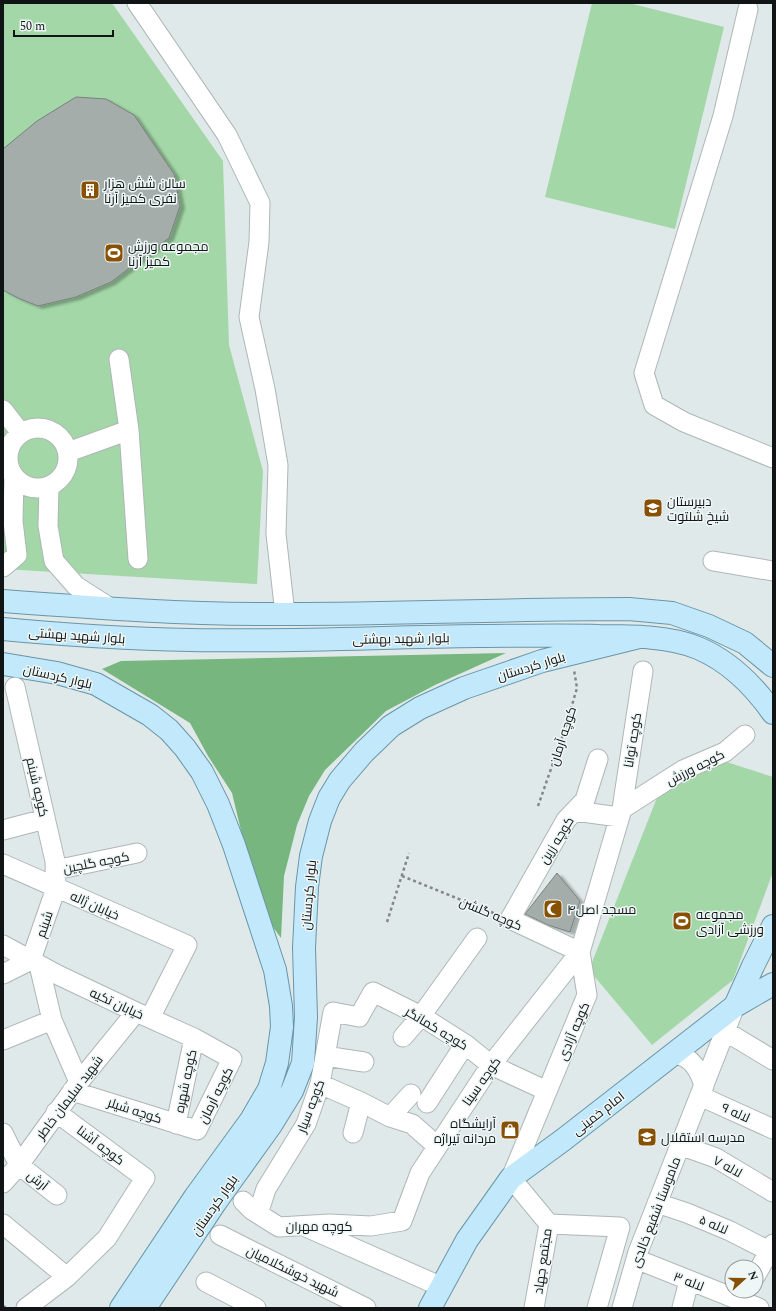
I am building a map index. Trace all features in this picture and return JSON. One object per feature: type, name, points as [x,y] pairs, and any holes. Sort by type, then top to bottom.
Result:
[{"type":"main road","name":"بلوار شهید بهشتی","points":[[3,601],[185,612],[285,614],[621,609],[672,613],[709,626],[744,643],[773,666]]},
{"type":"main road","name":"بلوار شهید بهشتی","points":[[3,629],[76,636],[192,640],[457,636],[639,637],[672,641],[698,648],[722,661],[741,676],[762,698],[773,713]]},
{"type":"main road","name":"بلوار کردستان","points":[[145,1308],[215,1203],[271,1125],[292,1091],[303,1063],[306,1017],[304,948],[307,887],[311,856],[320,821],[329,798],[340,780],[364,752],[391,726],[420,708],[464,688],[542,661],[639,637]]},
{"type":"main road","name":"بلوار کردستان","points":[[3,664],[57,673],[96,684],[123,698],[150,715],[169,730],[185,748],[202,772],[220,810],[234,844],[275,970],[281,1006],[282,1027],[277,1063],[269,1088],[251,1120],[195,1197],[120,1308]]},
{"type":"main road","name":"امام خمینی","points":[[430,1308],[467,1240],[511,1178],[675,1054],[735,1006],[773,926]]},
{"type":"main road","points":[[735,1006],[773,984]]},
{"type":"street","points":[[137,3],[227,135],[260,203],[259,242],[250,316],[266,389],[278,465],[276,534],[285,614]]},
{"type":"street","points":[[748,9],[723,116],[644,373],[654,405],[684,422],[773,458]]},
{"type":"street","points":[[119,359],[129,430],[138,559]]},
{"type":"street","points":[[3,410],[21,433]]},
{"type":"street","points":[[34,428],[49,430],[58,435],[68,452],[68,463],[65,473],[58,481],[50,486],[39,488],[30,487],[21,483],[14,476],[6,458],[14,440],[21,433],[34,428]]},
{"type":"street","points":[[68,452],[129,430]]},
{"type":"street","points":[[3,567],[18,555],[12,521],[14,476]]},
{"type":"street","points":[[50,486],[48,526],[54,561],[76,586],[112,608]]},
{"type":"street","points":[[712,561],[773,570]]},
{"type":"street","name":"کوچه توانا","points":[[620,813],[643,671]]},
{"type":"street","name":"کوچه شبنم","points":[[15,687],[55,861],[56,879]]},
{"type":"street","name":"کوچه ورزش","points":[[620,813],[682,770],[725,752],[745,735]]},
{"type":"street","name":"کوچه زرین","points":[[510,920],[566,820],[585,800],[598,759]]},
{"type":"street","points":[[575,811],[620,813]]},
{"type":"street","name":"کوچه آزادی","points":[[511,1178],[588,995],[580,952],[620,813]]},
{"type":"street","points":[[3,830],[45,819]]},
{"type":"street","name":"کوچه گلچین","points":[[56,879],[137,853]]},
{"type":"street","name":"خیابان ژاله","points":[[3,864],[56,879],[187,945],[143,1015]]},
{"type":"street","name":"شبنم","points":[[35,962],[56,879]]},
{"type":"street","name":"کوچه گلشن","points":[[510,920],[580,952]]},
{"type":"street","points":[[403,1037],[421,1016],[477,938]]},
{"type":"street","name":"خیابان تکیه","points":[[3,945],[143,1015],[194,1038],[232,1059]]},
{"type":"street","name":"کوچه سینا","points":[[402,1221],[420,1173],[437,1146],[492,1065],[580,952]]},
{"type":"street","points":[[3,974],[35,962],[52,1020],[76,1087]]},
{"type":"street","name":"کوچه کمانگر","points":[[333,1012],[358,1017],[373,992],[421,1016],[465,1044],[492,1065],[547,1091]]},
{"type":"street","name":"ماموستا شفیع خالدی","points":[[622,1308],[636,1260],[657,1203],[735,1006]]},
{"type":"street","name":"کوچه سیار","points":[[258,1214],[266,1189],[306,1124],[320,1084],[333,1012]]},
{"type":"street","name":"شهید سلیمان خاطر","points":[[3,1183],[19,1165],[56,1112],[76,1087],[143,1015]]},
{"type":"street","points":[[3,1040],[52,1020]]},
{"type":"street","points":[[725,1031],[773,1060]]},
{"type":"street","name":"کوچه شهره","points":[[176,1124],[194,1038]]},
{"type":"street","points":[[427,1103],[465,1044]]},
{"type":"street","points":[[675,1054],[685,1058],[695,1066],[702,1077],[702,1091]]},
{"type":"street","points":[[325,1056],[364,1062]]},
{"type":"street","name":"کوچه آرمان","points":[[197,1130],[232,1059]]},
{"type":"street","points":[[320,1084],[361,1102],[390,1117],[412,1124],[437,1146]]},
{"type":"street","name":"کوچه شیلر","points":[[76,1087],[176,1124],[197,1130]]},
{"type":"street","name":"لاله ۹","points":[[702,1091],[773,1129]]},
{"type":"street","points":[[390,1117],[411,1094]]},
{"type":"street","points":[[353,1133],[361,1102]]},
{"type":"street","name":"کوچه آشنا","points":[[56,1112],[145,1178],[107,1238],[67,1277]]},
{"type":"street","points":[[3,1133],[19,1165]]},
{"type":"street","name":"لاله ۷","points":[[680,1145],[716,1158],[773,1192]]},
{"type":"street","name":"آرش","points":[[19,1165],[57,1195]]},
{"type":"street","name":"مجتمع جهاد","points":[[511,1178],[549,1224],[534,1308]]},
{"type":"street","name":"کوچه مهران","points":[[243,1201],[252,1210],[279,1227],[329,1224],[371,1226],[402,1221]]},
{"type":"street","name":"لاله ۵","points":[[657,1203],[687,1213],[771,1247]]},
{"type":"street","points":[[3,1224],[67,1277],[26,1308]]},
{"type":"street","points":[[549,1224],[620,1227],[598,1308]]},
{"type":"street","points":[[302,1226],[442,1287]]},
{"type":"street","name":"شهید خوشکلامیان","points":[[220,1235],[366,1308]]},
{"type":"street","points":[[764,1260],[771,1247]]},
{"type":"street","name":"لاله ۳","points":[[636,1260],[747,1302]]},
{"type":"street","points":[[682,1308],[689,1281]]},
{"type":"street","points":[[206,1282],[256,1308]]},
{"type":"path","name":"کوچه آرمان","points":[[538,806],[565,729],[577,688],[572,664]]},
{"type":"path","points":[[387,922],[409,853]]},
{"type":"path","name":"کوچه گلشن","points":[[402,876],[510,920]]},
{"type":"path","points":[[3,1306],[7,1308]]},
{"type":"green space","name":"مجموعه ورزش کمیز آرنا","points":[[3,3],[112,3],[223,161],[229,345],[263,471],[257,584],[3,569]]},
{"type":"green space","points":[[592,3],[629,3],[724,27],[675,229],[545,197]]},
{"type":"green space","points":[[506,653],[435,685],[386,711],[325,770],[309,796],[297,825],[284,876],[281,938],[270,923],[245,847],[232,793],[208,756],[190,723],[102,669],[121,661]]},
{"type":"green space","name":"مجموعه ورزشی آزادی","points":[[708,756],[773,777],[773,872],[733,980],[652,1045],[589,970],[664,780]]},
{"type":"building","name":"سالن شش هزار نفری کمیز آرنا","points":[[76,97],[106,99],[134,115],[174,174],[180,206],[169,238],[111,282],[76,297],[38,306],[3,290],[3,149],[37,121]]},
{"type":"building","name":"مسجد اصل۴","points":[[557,873],[580,901],[570,932],[548,925],[525,914]]},
{"type":"place","name":"سالن شش هزار نفری کمیز آرنا","points":[[90,190]]},
{"type":"place","name":"مجموعه ورزش کمیز آرنا","points":[[114,253]]},
{"type":"place","name":"دبیرستان شیخ شلتوت","points":[[653,508]]},
{"type":"place","name":"مسجد اصل۴","points":[[553,909]]},
{"type":"place","name":"مجموعه ورزشی آزادی","points":[[682,921]]},
{"type":"place","name":"آرایشگاه مردانه تیراژه","points":[[510,1130]]},
{"type":"place","name":"مدرسه استقلال","points":[[647,1137]]}]
